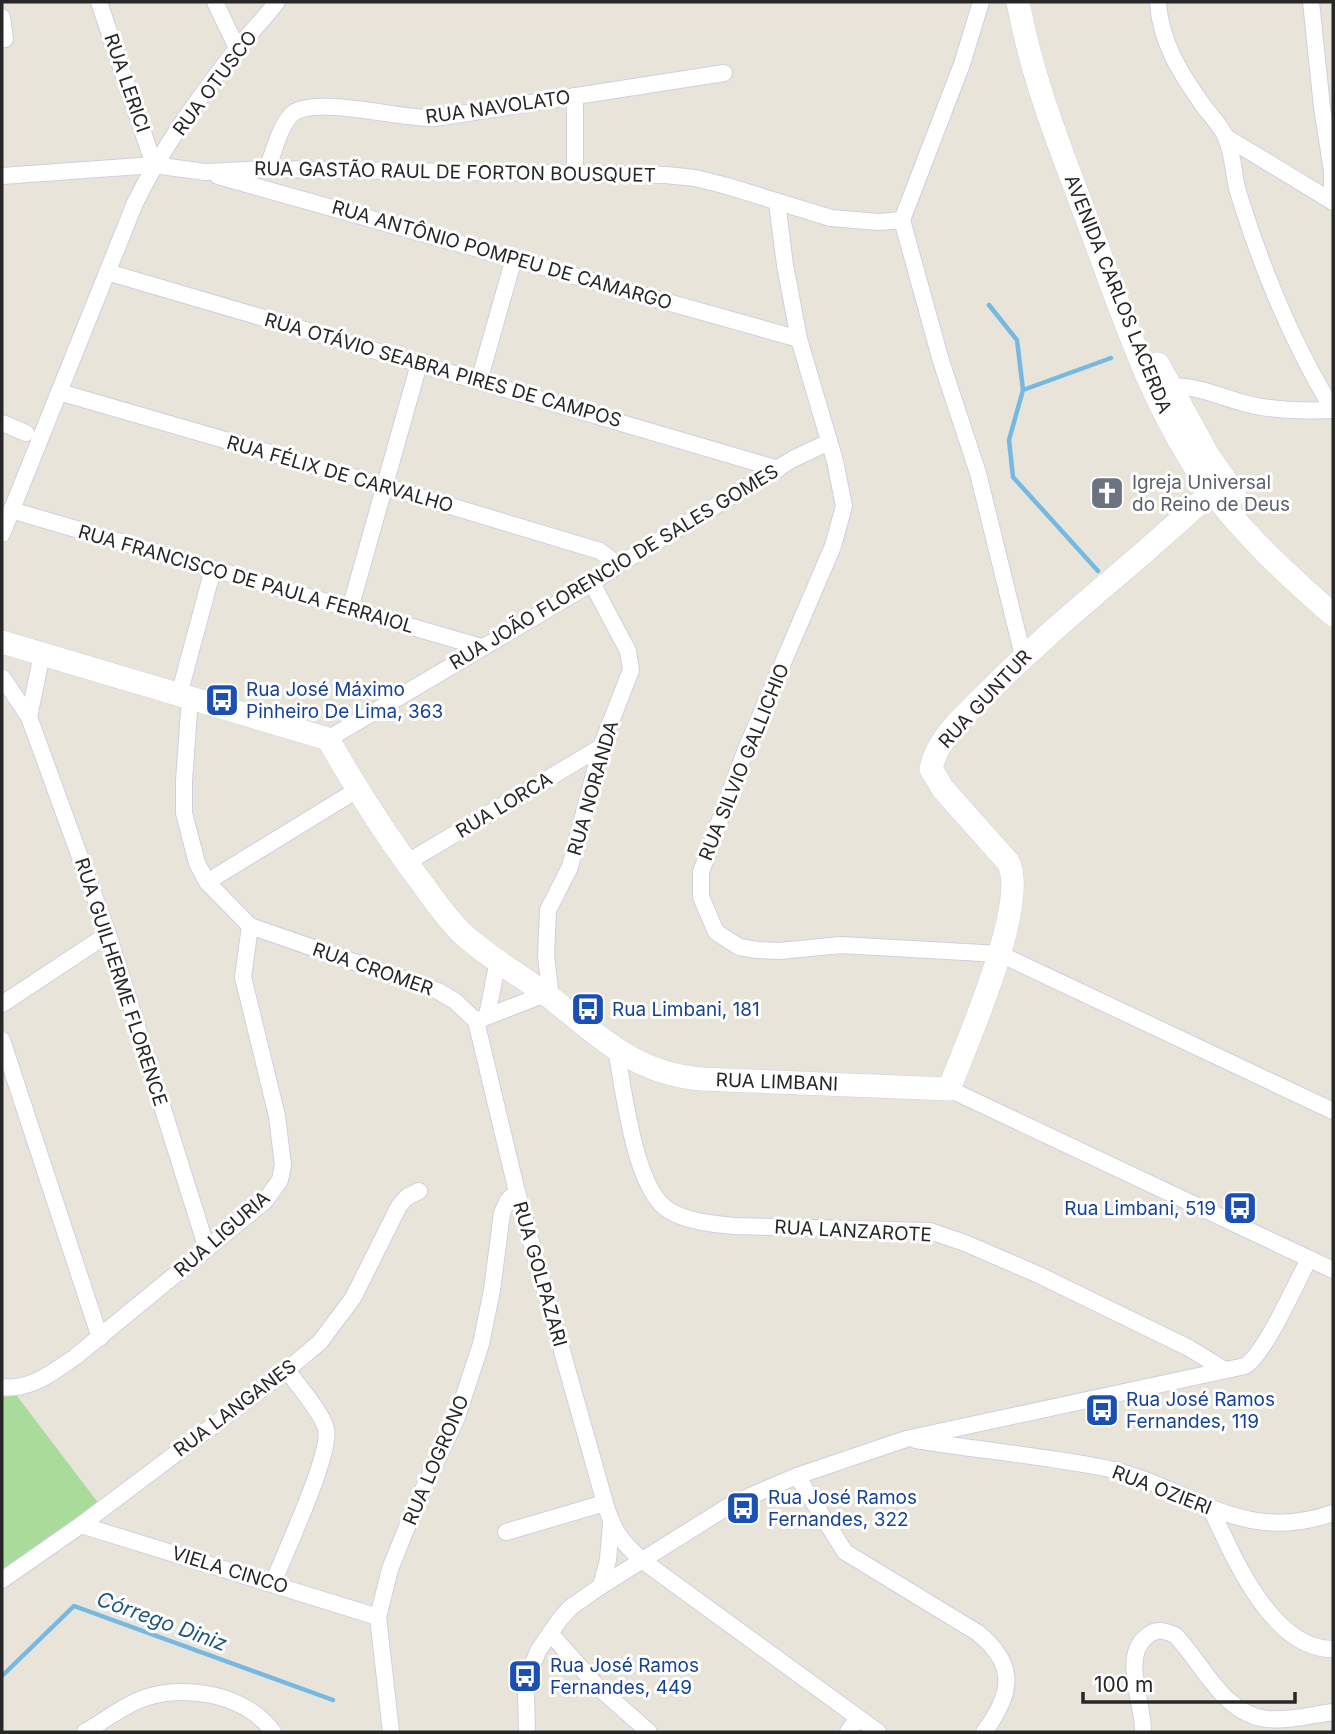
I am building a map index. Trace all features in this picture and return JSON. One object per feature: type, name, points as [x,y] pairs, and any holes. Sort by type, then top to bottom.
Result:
[{"type":"main road","name":"AVENIDA CARLOS LACERDA","points":[[1018,2],[1036,83],[1118,303],[1162,388],[1208,456],[1219,486],[1296,583],[1333,615]]},
{"type":"main road","name":"AVENIDA CARLOS LACERDA","points":[[1034,2],[1043,57],[1078,158],[1158,364],[1162,388]]},
{"type":"main road","name":"AVENIDA CARLOS LACERDA","points":[[1219,486],[1248,512],[1300,569],[1333,597]]},
{"type":"main road","name":"RUA GUNTUR","points":[[949,1089],[1000,954],[1013,890],[1012,869],[943,789],[931,769],[933,758],[944,739],[1023,656],[1219,486]]},
{"type":"main road","points":[[2,642],[328,739]]},
{"type":"main road","name":"RUA LIMBANI","points":[[328,739],[357,790],[406,863],[462,933],[616,1050],[649,1068],[678,1077],[949,1089]]},
{"type":"street","name":"RUA LERICI","points":[[99,2],[154,165]]},
{"type":"street","points":[[215,2],[237,48]]},
{"type":"street","name":"RUA OTUSCO","points":[[2,534],[135,203],[154,165],[237,48],[277,2]]},
{"type":"street","points":[[981,2],[962,64],[902,220],[941,360],[981,484],[1023,656]]},
{"type":"street","points":[[1158,2],[1160,24],[1170,52],[1194,93],[1226,137],[1333,202]]},
{"type":"street","points":[[1311,2],[1332,171],[1333,202]]},
{"type":"street","points":[[2,17],[5,39]]},
{"type":"street","name":"RUA NAVOLATO","points":[[267,169],[283,128],[301,108],[333,107],[423,118],[724,73]]},
{"type":"street","points":[[575,96],[575,172]]},
{"type":"street","points":[[1162,388],[1204,391],[1254,406],[1287,411],[1333,410],[1306,360],[1267,275],[1239,194],[1226,137]]},
{"type":"street","name":"RUA GASTÃO RAUL DE FORTON BOUSQUET","points":[[2,177],[154,165],[205,172],[267,169],[666,175],[695,178],[831,218],[878,222],[902,220]]},
{"type":"street","name":"RUA ANTÔNIO POMPEU DE CAMARGO","points":[[205,172],[799,339]]},
{"type":"street","name":"RUA SILVIO GALLICHIO","points":[[777,202],[799,339],[829,442],[844,506],[842,521],[747,748],[701,872],[701,897],[716,932],[739,947],[757,950],[779,951],[841,944],[1000,954],[1333,1111]]},
{"type":"street","points":[[479,381],[514,258]]},
{"type":"street","name":"RUA OTÁVIO SEABRA PIRES DE CAMPOS","points":[[107,272],[778,469]]},
{"type":"street","points":[[350,609],[419,364]]},
{"type":"street","name":"RUA FÉLIX DE CARVALHO","points":[[59,392],[600,551],[618,565]]},
{"type":"street","points":[[2,423],[26,433]]},
{"type":"street","name":"RUA JOÃO FLORENCIO DE SALES GOMES","points":[[328,739],[778,469],[829,442]]},
{"type":"street","name":"RUA FRANCISCO DE PAULA FERRAIOL","points":[[11,510],[481,647]]},
{"type":"street","points":[[213,569],[184,697],[184,813],[197,863],[207,882],[250,926]]},
{"type":"street","name":"RUA NORANDA","points":[[548,996],[548,910],[570,867],[601,747],[628,681],[631,661],[592,583]]},
{"type":"street","points":[[29,717],[42,654]]},
{"type":"street","name":"RUA GUILHERME FLORENCE","points":[[2,677],[29,717],[108,934],[207,1249]]},
{"type":"street","name":"RUA LORCA","points":[[406,863],[601,747]]},
{"type":"street","points":[[207,882],[357,790]]},
{"type":"street","name":"RUA CROMER","points":[[250,926],[438,991],[481,1019]]},
{"type":"street","name":"RUA LIGURIA","points":[[2,1387],[25,1386],[46,1377],[100,1338],[265,1201],[280,1180],[283,1166],[277,1116],[243,977],[250,926]]},
{"type":"street","points":[[2,1004],[108,934]]},
{"type":"street","points":[[481,1019],[498,960]]},
{"type":"street","points":[[481,1019],[548,996]]},
{"type":"street","name":"RUA GOLPAZARI","points":[[481,1019],[517,1192],[611,1524],[624,1544],[643,1561],[878,1732]]},
{"type":"street","points":[[2,1040],[100,1338]]},
{"type":"street","name":"RUA LANZAROTE","points":[[616,1050],[638,1161],[656,1199],[670,1211],[706,1223],[734,1226],[930,1231],[1039,1275],[1189,1348],[1223,1369]]},
{"type":"street","name":"RUA LIMBANI","points":[[949,1089],[1333,1270]]},
{"type":"street","name":"RUA LANGANES","points":[[2,1580],[81,1525],[320,1342],[341,1315],[365,1276],[399,1206],[407,1197],[419,1191]]},
{"type":"street","name":"RUA LOGRONO","points":[[391,1732],[377,1617],[390,1569],[415,1507],[457,1417],[488,1317],[502,1213],[508,1200],[517,1192]]},
{"type":"street","points":[[527,1732],[528,1677],[538,1651],[570,1607],[732,1504],[797,1476],[906,1439],[1241,1367],[1252,1361],[1309,1259]]},
{"type":"street","points":[[273,1583],[323,1460],[327,1438],[326,1427],[321,1418],[286,1370]]},
{"type":"street","name":"RUA OZIERI","points":[[906,1439],[1104,1468],[1137,1477],[1211,1509],[1247,1521],[1264,1523],[1307,1520],[1333,1513]]},
{"type":"street","points":[[797,1476],[845,1552],[978,1633],[993,1645],[1006,1674],[1008,1688],[995,1717],[984,1732]]},
{"type":"street","points":[[506,1532],[605,1503]]},
{"type":"street","points":[[1211,1509],[1251,1586],[1280,1626],[1296,1639],[1311,1646],[1333,1649]]},
{"type":"street","name":"RUA GOLPAZARI","points":[[601,1586],[608,1560],[611,1524]]},
{"type":"street","name":"VIELA CINCO","points":[[81,1525],[377,1617]]},
{"type":"street","points":[[1143,1732],[1134,1669],[1135,1651],[1139,1642],[1149,1633],[1158,1630],[1166,1630],[1176,1636],[1224,1697],[1241,1710],[1268,1719],[1333,1712]]},
{"type":"street","points":[[550,1633],[597,1685],[649,1732]]},
{"type":"street","points":[[85,1732],[138,1700],[164,1693],[197,1693],[228,1699],[251,1712],[273,1732]]},
{"type":"street","points":[[848,1732],[858,1718]]},
{"type":"green space","points":[[2,1392],[14,1392],[99,1504],[2,1574]]},
{"type":"waterway","points":[[989,305],[1017,340],[1023,390]]},
{"type":"waterway","points":[[1098,571],[1013,477],[1009,440],[1023,390],[1111,358]]},
{"type":"waterway","name":"Córrego Diniz","points":[[2,1676],[74,1606],[333,1700]]},
{"type":"place","name":"Igreja Universal do Reino de Deus","points":[[1107,493]]},
{"type":"place","name":"Rua José Máximo Pinheiro De Lima, 363","points":[[222,700]]},
{"type":"place","name":"Rua Limbani, 181","points":[[588,1009]]},
{"type":"place","name":"Rua Limbani, 519","points":[[1240,1208]]},
{"type":"place","name":"Rua José Ramos Fernandes, 119","points":[[1102,1410]]},
{"type":"place","name":"Rua José Ramos Fernandes, 322","points":[[743,1508]]},
{"type":"place","name":"Rua José Ramos Fernandes, 449","points":[[525,1676]]}]
